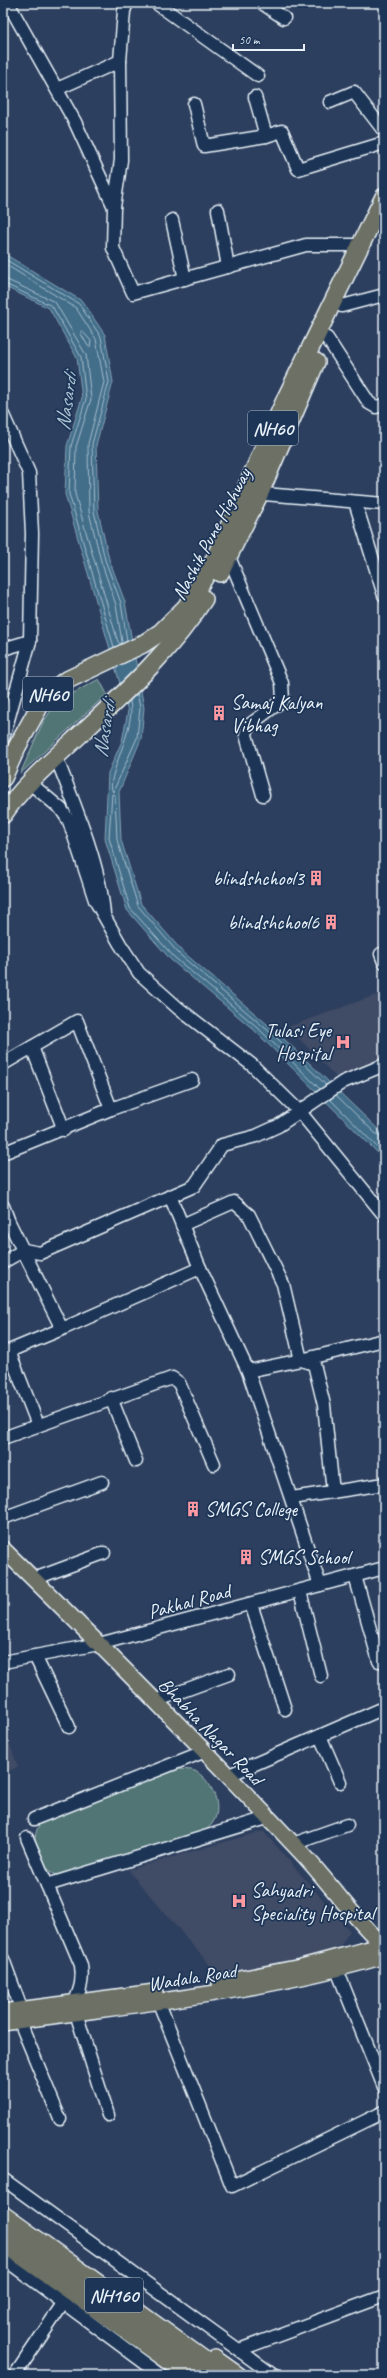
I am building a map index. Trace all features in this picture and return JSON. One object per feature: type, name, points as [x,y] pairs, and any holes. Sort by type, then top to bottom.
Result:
[{"type":"highway","name":"Nashik Pune Highway","points":[[3,815],[30,782],[164,652],[193,616],[229,557],[252,493],[361,245],[384,197]]},
{"type":"highway","name":"Nashik Pune Highway","points":[[322,336],[342,306],[384,222]]},
{"type":"highway","name":"Nashik Pune Highway","points":[[8,750],[45,696],[65,681],[100,663],[144,644],[161,632],[186,607],[210,568],[252,493]]},
{"type":"highway","name":"NH60","points":[[3,778],[8,750]]},
{"type":"highway","name":"NH160","points":[[3,2215],[225,2375]]},
{"type":"highway","name":"NH160","points":[[3,2233],[203,2375]]},
{"type":"main road","name":"Bhabha Nagar Road","points":[[3,1549],[99,1644],[293,1844],[362,1925],[384,1948]]},
{"type":"main road","name":"Wadala Road","points":[[3,2023],[20,2015],[288,1981],[337,1970],[384,1948]]},
{"type":"main road","name":"Wadala Road","points":[[156,1997],[384,1948]]},
{"type":"main road","name":"Wadala Road","points":[[3,2012],[20,2015]]},
{"type":"main road","points":[[3,2206],[239,2375]]},
{"type":"main road","points":[[3,2244],[187,2375]]},
{"type":"street","points":[[8,3],[75,122],[114,207]]},
{"type":"street","points":[[127,3],[124,11],[120,61],[121,160],[114,207],[113,248],[133,293],[228,268],[306,245],[361,245]]},
{"type":"street","points":[[156,3],[258,76]]},
{"type":"street","points":[[262,3],[284,18]]},
{"type":"street","points":[[56,89],[120,61]]},
{"type":"street","points":[[330,102],[354,92],[384,131]]},
{"type":"street","points":[[255,97],[266,136]]},
{"type":"street","points":[[194,104],[202,144],[205,147],[266,136],[279,130],[284,132],[298,169],[384,143]]},
{"type":"street","points":[[218,210],[228,268]]},
{"type":"street","points":[[172,220],[184,279]]},
{"type":"street","points":[[342,306],[384,295]]},
{"type":"street","points":[[322,336],[352,375],[363,396],[376,407],[384,405]]},
{"type":"street","points":[[3,416],[29,473],[32,533],[30,641],[8,750]]},
{"type":"street","points":[[252,493],[384,504]]},
{"type":"street","points":[[355,502],[384,595]]},
{"type":"street","points":[[229,557],[282,683],[283,700],[248,726],[246,735],[263,795]]},
{"type":"street","points":[[3,649],[30,641]]},
{"type":"street","points":[[56,757],[78,817],[103,895],[105,919]]},
{"type":"street","points":[[30,782],[61,809],[69,821],[95,900],[130,961],[149,984],[252,1065],[304,1109],[384,1215]]},
{"type":"street","points":[[384,953],[381,954],[384,962]]},
{"type":"street","points":[[3,1064],[77,1021],[111,1109]]},
{"type":"street","points":[[32,1047],[64,1130]]},
{"type":"street","points":[[3,1262],[24,1250],[40,1252],[194,1186],[222,1146],[256,1136],[304,1109],[344,1082],[384,1065]]},
{"type":"street","points":[[3,1153],[64,1130],[111,1109],[192,1080]]},
{"type":"street","points":[[170,1196],[200,1268],[248,1371],[292,1498],[320,1586]]},
{"type":"street","points":[[182,1225],[234,1202],[250,1216],[283,1284],[301,1360]]},
{"type":"street","points":[[3,1206],[62,1329]]},
{"type":"street","points":[[38,1426],[9,1351],[200,1268]]},
{"type":"street","points":[[248,1371],[384,1340]]},
{"type":"street","points":[[301,1360],[314,1364],[324,1405],[333,1492]]},
{"type":"street","points":[[3,1438],[111,1398],[172,1378],[179,1383],[214,1464]]},
{"type":"street","points":[[111,1398],[136,1461]]},
{"type":"street","points":[[3,1518],[102,1482]]},
{"type":"street","points":[[292,1498],[384,1484]]},
{"type":"street","points":[[34,1579],[104,1553]]},
{"type":"street","name":"Pakhal Road","points":[[3,1662],[99,1644],[384,1568]]},
{"type":"street","points":[[355,1576],[379,1661]]},
{"type":"street","points":[[300,1591],[321,1676]]},
{"type":"street","points":[[251,1604],[285,1709]]},
{"type":"street","points":[[35,1656],[69,1727]]},
{"type":"street","points":[[155,1701],[229,1674]]},
{"type":"street","points":[[227,1776],[384,1708]]},
{"type":"street","points":[[320,1736],[340,1782]]},
{"type":"street","points":[[34,1819],[203,1752]]},
{"type":"street","points":[[47,1885],[267,1818]]},
{"type":"street","points":[[293,1844],[347,1825]]},
{"type":"street","points":[[27,1838],[81,1965],[83,1978],[76,2007],[108,2115]]},
{"type":"street","points":[[3,1959],[20,2015],[60,2119]]},
{"type":"street","points":[[337,1970],[384,2087]]},
{"type":"street","points":[[156,1997],[232,2186],[384,2112]]},
{"type":"street","points":[[3,2179],[273,2375]]},
{"type":"street","points":[[3,2258],[161,2375]]},
{"type":"street","points":[[239,2350],[384,2296]]},
{"type":"street","points":[[15,2375],[64,2302]]},
{"type":"shaded area","name":"Tulasi Eye Hospital","points":[[384,992],[384,1058],[337,1078],[288,1027]]},
{"type":"shaded area","points":[[3,1726],[18,1767],[3,1773]]},
{"type":"shaded area","name":"Sahyadri Speciality Hospital","points":[[263,1831],[350,1931],[336,1952],[220,1977],[128,1870]]},
{"type":"green space","points":[[99,679],[107,694],[20,774],[43,722],[57,702]]},
{"type":"green space","points":[[179,1769],[193,1770],[201,1775],[207,1781],[215,1795],[217,1811],[215,1818],[211,1825],[205,1830],[198,1834],[60,1877],[53,1873],[41,1861],[37,1854],[35,1838],[41,1822]]},
{"type":"water","points":[[3,253],[82,301],[105,335],[113,382],[96,445],[98,511],[109,559],[125,602],[144,708],[141,739],[119,792],[121,840],[141,904],[182,951],[282,1037],[384,1135],[384,1159],[253,1029],[171,960],[127,910],[105,839],[108,773],[122,741],[128,711],[65,494],[67,446],[82,398],[77,358],[49,308],[3,286]]},
{"type":"place","name":"Samaj Kalyan Vibhag","points":[[219,713]]},
{"type":"place","name":"blindshchool3","points":[[316,878]]},
{"type":"place","name":"blindshchool6","points":[[331,922]]},
{"type":"place","name":"Tulasi Eye Hospital","points":[[343,1042]]},
{"type":"place","name":"SMGS College","points":[[193,1509]]},
{"type":"place","name":"SMGS School","points":[[246,1557]]},
{"type":"place","name":"Sahyadri Speciality Hospital","points":[[239,1901]]},
{"type":"water label","name":"Nasardi","points":[[66,402]]},
{"type":"water label","name":"Nasardi","points":[[104,729]]}]
